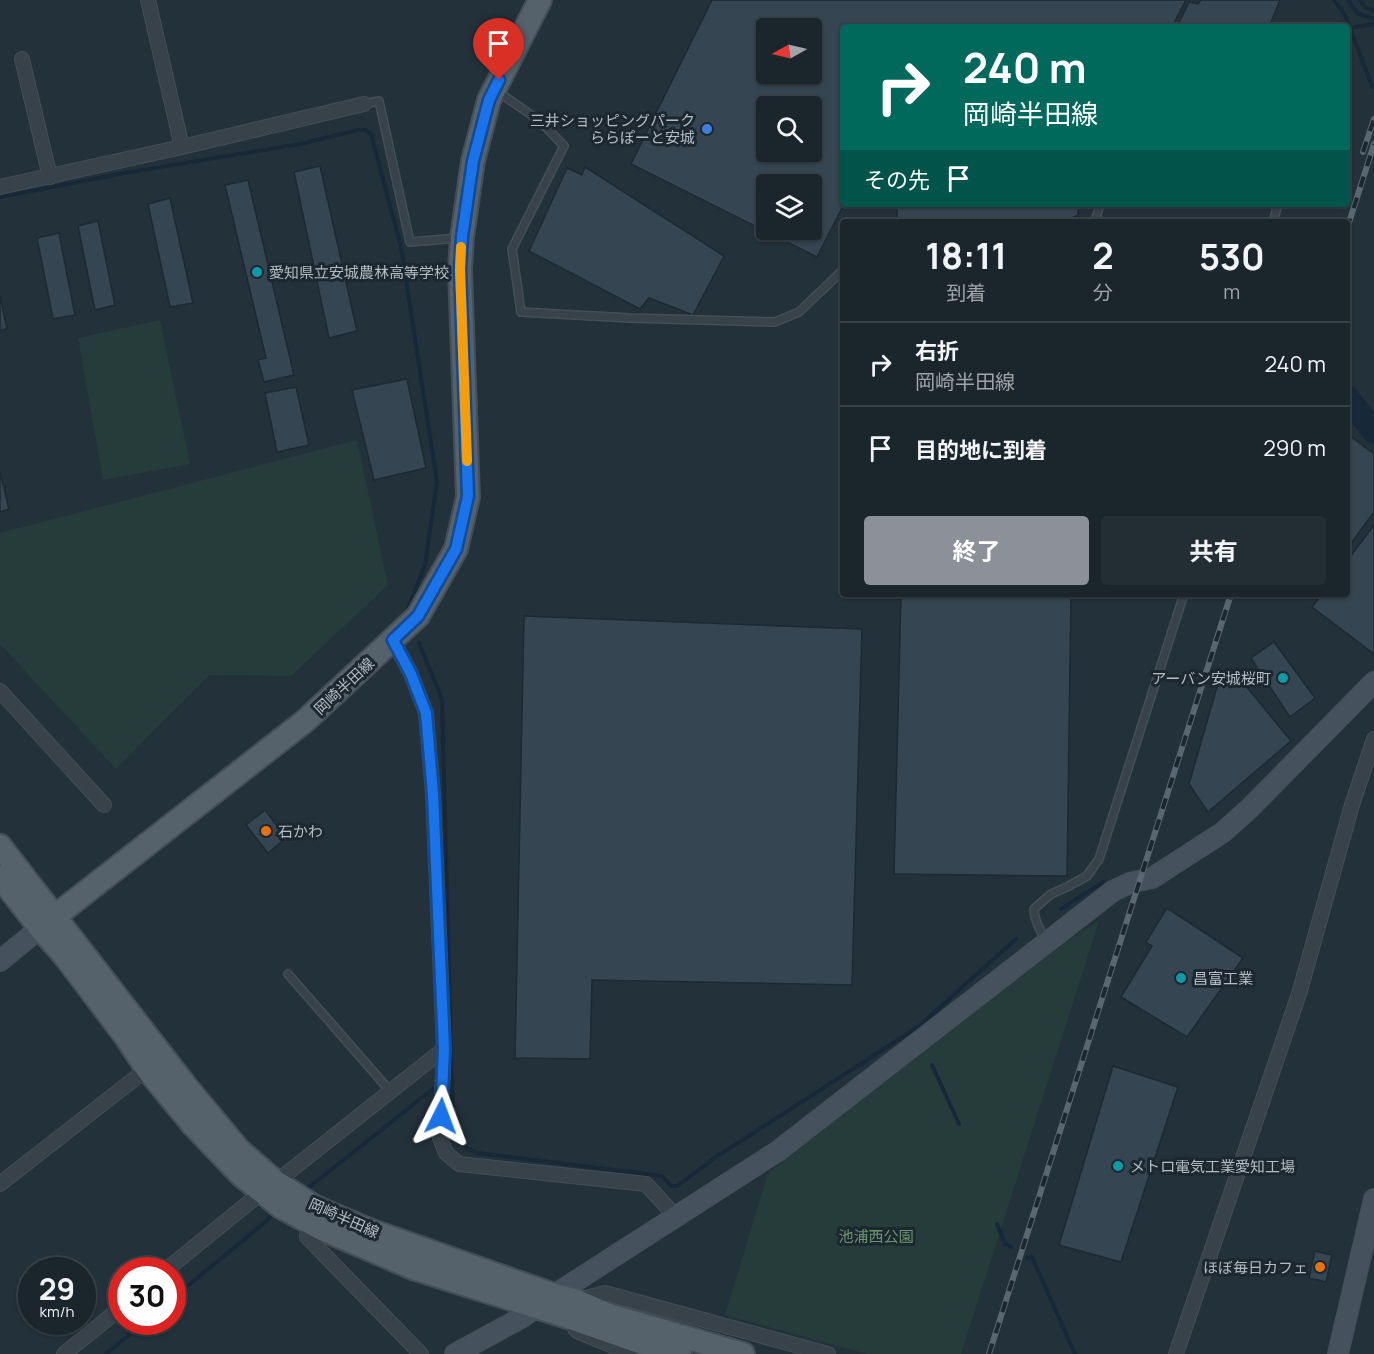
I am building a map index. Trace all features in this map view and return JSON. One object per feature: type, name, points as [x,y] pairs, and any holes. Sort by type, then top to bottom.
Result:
[{"type":"main road","name":"岡崎半田線","points":[[48,922],[305,721],[418,616],[456,549],[468,496],[460,269],[462,237],[473,161],[489,100],[540,0]]},
{"type":"main road","points":[[487,111],[502,101],[554,0]]},
{"type":"main road","points":[[0,846],[17,869],[48,922]]},
{"type":"main road","points":[[0,877],[48,922]]},
{"type":"main road","name":"岡崎半田線","points":[[48,922],[64,956],[126,1037],[147,1070],[221,1155],[269,1187],[545,1302]]},
{"type":"main road","name":"岡崎半田線","points":[[48,922],[239,1150],[269,1187],[281,1207],[309,1222],[413,1268],[572,1309],[609,1315],[743,1354]]},
{"type":"main road","name":"岡崎半田線","points":[[572,1309],[654,1347],[680,1354]]},
{"type":"street","points":[[148,0],[182,147]]},
{"type":"street","points":[[22,59],[50,177]]},
{"type":"street","points":[[0,187],[364,104]]},
{"type":"street","points":[[393,640],[411,674],[426,713],[433,794],[444,1049],[440,1138],[446,1153],[459,1164],[646,1184],[676,1218]]},
{"type":"street","points":[[455,1354],[545,1302],[778,1151],[1113,891],[1130,883],[1152,878],[1222,833],[1373,685]]},
{"type":"street","points":[[0,691],[104,805]]},
{"type":"street","points":[[1176,1354],[1299,994],[1352,805],[1374,739]]},
{"type":"street","points":[[0,961],[48,922]]},
{"type":"street","points":[[182,1257],[444,1049]]},
{"type":"street","points":[[0,1184],[147,1070]]},
{"type":"street","points":[[1338,1354],[1374,1199]]},
{"type":"street","points":[[309,1222],[307,1237],[421,1354]]},
{"type":"street","points":[[632,1354],[577,1331],[572,1309],[605,1293],[828,1354]]},
{"type":"street","points":[[64,1354],[108,1318]]},
{"type":"lane","points":[[504,96],[540,121],[564,146],[512,249],[521,312],[775,322],[799,312],[840,273]]},
{"type":"lane","points":[[364,104],[379,101],[410,242],[462,237]]},
{"type":"lane","points":[[1045,942],[1042,930],[1034,920],[1034,909],[1051,894],[1087,876],[1099,859],[1183,597]]},
{"type":"lane","points":[[288,974],[391,1092]]},
{"type":"green space","points":[[160,320],[190,464],[103,480],[78,338]]},
{"type":"green space","points":[[357,440],[388,585],[291,676],[209,675],[116,769],[0,644],[0,533]]},
{"type":"green space","name":"池浦西公園","points":[[1099,921],[961,1354],[867,1354],[725,1315],[768,1173],[1067,941]]},
{"type":"building","name":"三井ショッピングパーク ららぽーと安城","points":[[712,0],[1186,0],[1174,24],[840,24],[840,207],[842,207],[817,257],[783,240],[822,240],[822,174],[756,174],[756,226],[631,164]]},
{"type":"building","points":[[1201,0],[1280,0],[1270,24],[1178,24],[1189,2],[1198,4]]},
{"type":"building","points":[[320,166],[357,331],[329,338],[294,172]]},
{"type":"building","points":[[585,167],[724,256],[693,315],[649,298],[640,309],[529,251],[567,168],[582,175]]},
{"type":"building","name":"愛知県立安城農林高等学校","points":[[248,180],[294,375],[264,382],[258,360],[266,358],[225,185]]},
{"type":"building","points":[[170,198],[193,303],[170,307],[148,204]]},
{"type":"building","points":[[897,207],[1078,207],[1078,215],[1070,219],[897,219]]},
{"type":"building","points":[[98,221],[115,305],[95,310],[78,226]]},
{"type":"building","points":[[59,233],[75,315],[53,319],[37,238]]},
{"type":"building","points":[[0,295],[7,329],[0,330]]},
{"type":"building","points":[[407,379],[426,468],[374,480],[352,390]]},
{"type":"building","points":[[296,387],[309,445],[277,452],[265,393]]},
{"type":"building","points":[[1350,436],[1374,454],[1374,512],[1350,545]]},
{"type":"building","points":[[0,472],[9,509],[0,512]]},
{"type":"building","points":[[1374,525],[1374,654],[1312,607],[1320,597],[1350,597],[1350,557]]},
{"type":"building","points":[[901,597],[1071,597],[1067,876],[894,874]]},
{"type":"building","points":[[524,616],[862,629],[852,985],[592,980],[590,1059],[515,1058]]},
{"type":"building","name":"アーバン安城桜町","points":[[1274,642],[1315,698],[1290,717],[1251,658]]},
{"type":"building","points":[[1232,669],[1291,741],[1208,812],[1189,784],[1219,680]]},
{"type":"building","name":"石かわ","points":[[265,810],[286,838],[268,853],[246,825]]},
{"type":"building","name":"昌富工業","points":[[1167,908],[1243,958],[1187,1037],[1121,997],[1152,946],[1146,942]]},
{"type":"building","name":"メトロ電気工業愛知工場","points":[[1113,1066],[1178,1087],[1121,1262],[1059,1245]]},
{"type":"building","name":"ほぼ毎日カフェ","points":[[1315,1251],[1332,1255],[1326,1282],[1309,1278]]},
{"type":"waterway","points":[[1334,0],[1348,24]]},
{"type":"waterway","points":[[1348,0],[1357,13],[1374,19]]},
{"type":"waterway","points":[[1360,0],[1366,8],[1374,11]]},
{"type":"waterway","points":[[1374,24],[1350,28],[1374,87]]},
{"type":"waterway","points":[[0,197],[125,173],[300,144],[358,130],[365,130],[371,134],[401,247],[437,482],[425,565],[408,608]]},
{"type":"waterway","points":[[1350,401],[1374,432]]},
{"type":"waterway","points":[[419,643],[442,699],[453,1127],[456,1137],[472,1151],[662,1176],[671,1186],[677,1186],[716,1157],[918,1027],[1016,939]]},
{"type":"waterway","points":[[1061,909],[1103,882]]},
{"type":"waterway","points":[[932,1065],[959,1124]]},
{"type":"waterway","points":[[303,1192],[438,1085]]},
{"type":"waterway","points":[[186,1287],[276,1213]]},
{"type":"waterway","points":[[997,1224],[1005,1244],[1011,1247]]},
{"type":"waterway","points":[[1027,1258],[1032,1257],[1075,1354]]},
{"type":"waterway","points":[[106,1354],[129,1335]]},
{"type":"railway","points":[[1363,152],[1374,119]]},
{"type":"railway","points":[[1350,220],[1374,144]]},
{"type":"railway","points":[[989,1354],[1230,597]]},
{"type":"slow traffic","points":[[461,247],[467,461]]},
{"type":"place","name":"三井ショッピングパーク ららぽーと安城","points":[[707,129]]},
{"type":"place","name":"愛知県立安城農林高等学校","points":[[257,272]]},
{"type":"place","name":"アーバン安城桜町","points":[[1283,678]]},
{"type":"place","name":"石かわ","points":[[266,831]]},
{"type":"place","name":"昌富工業","points":[[1181,978]]},
{"type":"place","name":"メトロ電気工業愛知工場","points":[[1118,1166]]},
{"type":"place","name":"ほぼ毎日カフェ","points":[[1320,1267]]},
{"type":"route","points":[[441,1116],[444,1049],[433,794],[426,713],[411,674],[393,640],[418,616],[456,549],[468,496],[460,269],[462,237],[473,161],[489,100],[499,80]]}]
